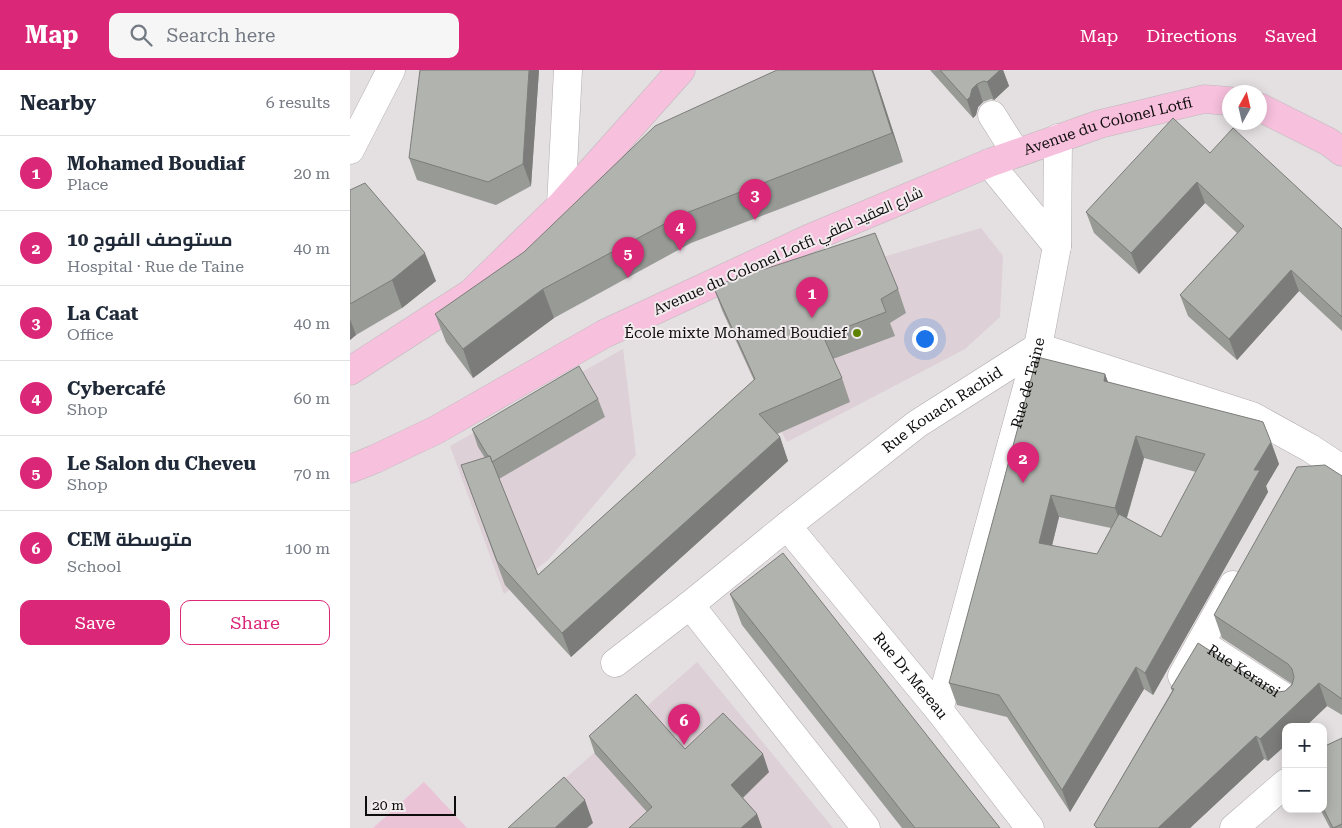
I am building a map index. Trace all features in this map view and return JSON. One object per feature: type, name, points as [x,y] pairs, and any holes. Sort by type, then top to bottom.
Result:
[{"type":"main road","points":[[350,371],[471,292],[562,205],[681,70]]},
{"type":"main road","name":"Avenue du Colonel Lotfi","points":[[989,163],[1100,124],[1204,99],[1222,101]]},
{"type":"main road","points":[[1267,110],[1329,142],[1342,152]]},
{"type":"main road","name":"Avenue du Colonel Lotfi شارع العقيد لطفي","points":[[350,469],[375,460],[436,430],[604,334],[808,239],[989,163]]},
{"type":"street","points":[[350,150],[390,70]]},
{"type":"street","points":[[562,205],[568,70]]},
{"type":"street","points":[[992,115],[1016,153]]},
{"type":"street","name":"Rue de Taine","points":[[939,710],[1038,348],[1057,246],[1058,138]]},
{"type":"street","points":[[989,163],[1057,246]]},
{"type":"street","points":[[1038,348],[1252,416],[1305,457],[1342,469]]},
{"type":"street","name":"Rue Kouach Rachid","points":[[615,663],[917,424],[1038,348]]},
{"type":"street","name":"Rue Dr Mereau","points":[[787,526],[939,710],[1030,828]]},
{"type":"street","points":[[1171,694],[1244,567]]},
{"type":"street","points":[[690,605],[866,828]]},
{"type":"street","name":"Rue Kerarsi","points":[[1201,643],[1288,700]]},
{"type":"street","points":[[1234,828],[1282,786]]},
{"type":"shaded area","name":"École mixte Mohamed Boudief","points":[[981,228],[1003,256],[1000,317],[965,349],[787,442],[757,388],[722,310],[883,257]]},
{"type":"shaded area","points":[[623,349],[636,455],[548,560],[504,594],[450,446]]},
{"type":"shaded area","points":[[697,662],[833,828],[509,828]]},
{"type":"shaded area","points":[[424,782],[467,828],[373,828]]},
{"type":"building","points":[[420,70],[529,70],[523,164],[488,182],[409,158]]},
{"type":"building","points":[[777,70],[872,70],[892,133],[681,215],[543,289],[463,349],[435,314],[524,252],[655,126]]},
{"type":"building","points":[[940,70],[1000,70],[987,82],[984,81],[977,84],[972,89],[967,100]]},
{"type":"building","points":[[1173,118],[1210,153],[1231,130],[1235,130],[1342,229],[1342,317],[1291,270],[1229,339],[1180,295],[1244,226],[1197,182],[1131,253],[1086,212]]},
{"type":"building","points":[[365,183],[425,253],[392,280],[350,304],[350,190]]},
{"type":"building","points":[[875,233],[898,289],[881,299],[886,312],[823,336],[842,378],[759,414],[780,437],[562,633],[497,561],[461,465],[490,456],[538,575],[755,379],[713,286]]},
{"type":"building","points":[[1037,357],[1105,374],[1104,381],[1263,422],[1271,442],[1254,470],[1260,470],[1145,673],[1136,667],[1062,790],[999,695],[949,683]],"holes":[[[1136,436],[1205,454],[1161,537],[1119,514],[1097,554],[1039,543],[1051,495],[1115,508]]]},
{"type":"building","points":[[579,366],[598,399],[492,462],[472,429]]},
{"type":"building","points":[[1325,465],[1342,476],[1342,699],[1319,683],[1260,739],[1256,736],[1158,828],[1097,828],[1094,825],[1174,689],[1171,688],[1198,643],[1271,690],[1285,691],[1292,685],[1294,677],[1292,669],[1288,664],[1214,615],[1297,467]]},
{"type":"building","points":[[783,553],[1000,828],[915,828],[730,594]]},
{"type":"building","points":[[636,694],[685,749],[723,713],[763,754],[731,785],[757,814],[741,828],[629,828],[652,807],[589,736]]},
{"type":"building","points":[[1342,738],[1342,824],[1333,828],[1326,813],[1327,745]]},
{"type":"building","points":[[564,777],[585,800],[555,828],[508,828]]},
{"type":"place","name":"La Caat","points":[[755,220]]},
{"type":"place","name":"Cybercafé","points":[[680,251]]},
{"type":"place","name":"Le Salon du Cheveu","points":[[628,278]]},
{"type":"place","name":"Mohamed Boudiaf","points":[[812,318]]},
{"type":"place","name":"École mixte Mohamed Boudief","points":[[857,333]]},
{"type":"place","name":"مستوصف الفوج 10","points":[[1023,483]]},
{"type":"place","name":"CEM متوسطة","points":[[684,745]]}]
